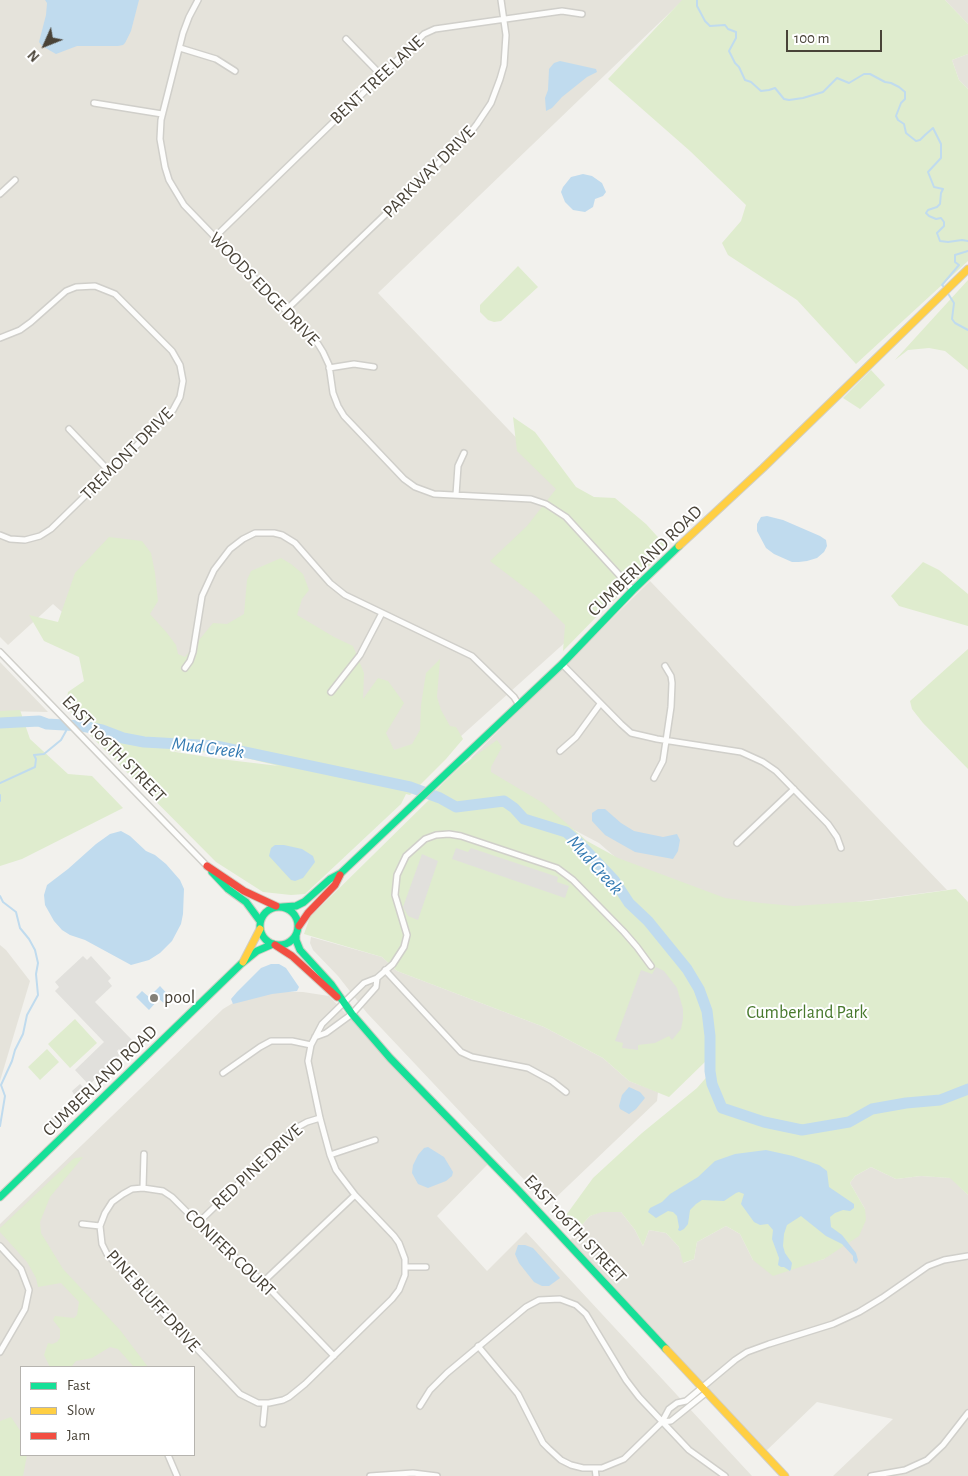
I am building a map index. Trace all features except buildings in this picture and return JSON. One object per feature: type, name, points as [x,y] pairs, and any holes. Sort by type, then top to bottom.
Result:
[{"type":"main road","name":"CUMBERLAND ROAD","points":[[279,906],[296,906],[304,902],[330,879],[341,873],[562,664],[634,590],[968,269]]},
{"type":"main road","name":"EAST 106TH STREET","points":[[207,866],[244,891],[279,906]]},
{"type":"main road","name":"EAST 106TH STREET","points":[[207,866],[219,880],[250,907],[260,925]]},
{"type":"main road","name":"CUMBERLAND ROAD","points":[[298,927],[308,913],[335,885],[341,873]]},
{"type":"main road","points":[[279,906],[288,908],[296,916],[298,927],[296,935],[287,943],[274,944],[264,938],[260,925],[266,911],[279,906]]},
{"type":"main road","name":"CUMBERLAND ROAD","points":[[241,964],[260,925]]},
{"type":"main road","name":"EAST 106TH STREET","points":[[296,935],[300,950],[332,984],[352,1014],[390,1058],[519,1192],[785,1476]]},
{"type":"main road","name":"CUMBERLAND ROAD","points":[[0,1198],[241,964],[257,951],[274,944]]},
{"type":"main road","name":"EAST 106TH STREET","points":[[274,944],[292,956],[343,1002]]},
{"type":"street","name":"WOODS EDGE DRIVE","points":[[198,0],[189,17],[162,114],[160,129],[161,148],[169,180],[184,205],[318,344],[329,368],[333,393],[344,416],[404,479],[424,492],[434,494],[531,499],[546,504],[566,518],[634,590]]},
{"type":"street","name":"PARKWAY DRIVE","points":[[286,310],[478,124],[491,103],[500,79],[506,48],[501,0]]},
{"type":"street","name":"BENT TREE LANE","points":[[215,237],[419,37],[429,31],[504,18],[562,11],[582,14]]},
{"type":"street","points":[[346,38],[381,75]]},
{"type":"street","points":[[180,48],[216,59],[235,71]]},
{"type":"street","points":[[94,104],[162,114]]},
{"type":"street","points":[[0,194],[15,180]]},
{"type":"street","name":"TREMONT DRIVE","points":[[0,338],[20,330],[66,291],[82,286],[95,286],[115,294],[172,351],[180,365],[182,375],[182,389],[177,404],[51,528],[40,536],[25,540],[17,540],[0,535]]},
{"type":"street","points":[[329,368],[354,364],[374,367]]},
{"type":"street","points":[[69,429],[110,472]]},
{"type":"street","points":[[456,496],[457,471],[464,453]]},
{"type":"street","points":[[184,668],[192,656],[199,607],[209,579],[222,558],[243,539],[255,534],[274,533],[291,540],[337,589],[345,595],[472,656],[519,705]]},
{"type":"street","points":[[331,692],[360,655],[382,612]]},
{"type":"street","name":"EAST 106TH STREET","points":[[0,652],[207,866]]},
{"type":"street","points":[[562,664],[631,733],[746,753],[763,762],[776,771],[834,832],[841,848]]},
{"type":"street","points":[[654,778],[662,764],[672,683],[665,666]]},
{"type":"street","points":[[560,750],[576,737],[600,704]]},
{"type":"street","points":[[737,843],[794,789]]},
{"type":"street","points":[[263,1424],[265,1404],[278,1402],[289,1397],[392,1299],[403,1282],[406,1267],[403,1251],[394,1236],[355,1195],[336,1170],[320,1118],[308,1060],[311,1045],[322,1024],[364,984],[377,978],[401,953],[406,940],[405,926],[395,895],[397,875],[401,864],[412,849],[425,839],[436,835],[449,834],[461,836],[557,868],[566,874],[628,937],[651,966]]},
{"type":"street","points":[[385,970],[461,1052],[472,1057],[528,1068],[552,1081],[566,1092]]},
{"type":"street","points":[[315,1037],[326,1033],[352,1014],[376,986],[377,978]]},
{"type":"street","points":[[222,1073],[271,1041],[292,1041],[311,1045]]},
{"type":"street","name":"RED PINE DRIVE","points":[[198,1223],[296,1128],[306,1122],[320,1118]]},
{"type":"street","points":[[330,1155],[375,1140]]},
{"type":"street","points":[[143,1188],[144,1154]]},
{"type":"street","name":"CONIFER COURT","points":[[143,1188],[163,1191],[172,1197],[263,1282],[334,1356]]},
{"type":"street","name":"PINE BLUFF DRIVE","points":[[143,1188],[128,1191],[115,1200],[105,1213],[100,1226],[104,1250],[115,1264],[240,1394],[253,1401],[265,1404]]},
{"type":"street","points":[[263,1282],[355,1195]]},
{"type":"street","name":"PINE BLUFF DRIVE","points":[[82,1224],[100,1226]]},
{"type":"street","points":[[0,1246],[21,1269],[29,1290],[25,1309],[0,1352]]},
{"type":"street","points":[[662,1422],[671,1421],[735,1360],[747,1352],[833,1324],[859,1312],[882,1298],[928,1266],[944,1260],[968,1256]]},
{"type":"street","points":[[406,1267],[426,1267]]},
{"type":"street","points":[[420,1406],[437,1382],[526,1307],[533,1302],[552,1298],[567,1300],[586,1314],[626,1380],[639,1397],[698,1458],[725,1476]]},
{"type":"street","points":[[478,1346],[518,1394],[543,1443],[561,1460],[583,1468],[610,1465],[624,1459],[662,1422],[669,1409],[677,1403],[686,1401],[705,1390]]},
{"type":"street","points":[[871,1476],[905,1470],[927,1460],[943,1445],[968,1413]]},
{"type":"street","points":[[168,1456],[177,1476]]},
{"type":"street","points":[[595,1468],[596,1476]]},
{"type":"street","points":[[370,1476],[413,1473],[437,1476]]},
{"type":"shaded area","points":[[0,0],[683,0],[378,293],[637,564],[570,638],[420,773],[86,633],[53,604],[8,645],[0,637]]},
{"type":"shaded area","points":[[945,0],[968,0],[968,24]]},
{"type":"shaded area","points":[[968,54],[968,89],[959,80],[952,60]]},
{"type":"shaded area","points":[[650,581],[947,890],[689,924],[599,843],[559,822],[487,774],[471,758]]},
{"type":"shaded area","points":[[0,662],[48,712],[0,711]]},
{"type":"shaded area","points":[[456,848],[468,852],[471,848],[558,877],[557,882],[569,886],[565,898],[452,859]]},
{"type":"shaded area","points":[[422,854],[438,861],[418,920],[408,916],[403,907]]},
{"type":"shaded area","points":[[311,937],[382,957],[397,971],[544,1027],[603,1058],[629,1081],[658,1092],[657,1101],[548,1205],[367,1013],[338,976],[313,950],[310,943]]},
{"type":"shaded area","points":[[0,945],[30,981],[0,1081]]},
{"type":"shaded area","points":[[83,956],[87,960],[91,956],[111,978],[108,981],[112,986],[95,1002],[133,1041],[122,1052],[119,1049],[117,1051],[120,1055],[89,1085],[75,1070],[104,1042],[55,991],[59,987],[55,982]]},
{"type":"shaded area","points":[[656,967],[664,971],[677,988],[683,1009],[681,1029],[672,1040],[669,1036],[655,1043],[638,1045],[638,1050],[622,1048],[623,1043],[615,1041],[641,970],[652,974]]},
{"type":"shaded area","points":[[253,991],[303,992],[329,996],[488,1164],[437,1216],[487,1271],[526,1232],[752,1476],[0,1476],[0,1224],[223,1009]]},
{"type":"shaded area","points":[[80,1084],[88,1092],[51,1128],[46,1123],[75,1096],[72,1091]]},
{"type":"shaded area","points":[[871,1167],[896,1179],[921,1176],[951,1178],[968,1195],[968,1476],[833,1476],[893,1419],[817,1402],[765,1452],[569,1242],[590,1216],[602,1211],[621,1212],[635,1230],[643,1246],[649,1230],[666,1233],[679,1247],[684,1263],[694,1259],[697,1242],[726,1226],[740,1234],[753,1260],[810,1263],[824,1259],[865,1209],[850,1183],[855,1176]]},
{"type":"green space","points":[[682,0],[945,0],[968,24],[968,54],[952,60],[959,80],[968,89],[968,261],[856,364],[797,300],[728,255],[722,243],[741,221],[746,205],[690,151],[608,79]]},
{"type":"green space","points":[[518,266],[538,287],[501,321],[494,322],[488,320],[480,312],[480,305]]},
{"type":"green space","points":[[968,280],[968,370],[945,351],[929,348],[908,350],[895,360]]},
{"type":"green space","points":[[871,370],[885,385],[860,409],[843,398]]},
{"type":"green space","points":[[513,417],[535,432],[576,487],[594,497],[615,498],[646,524],[666,546],[642,575],[605,608],[563,651],[565,625],[536,596],[490,561],[527,526],[556,489],[517,451]]},
{"type":"green space","points":[[109,537],[142,541],[151,553],[155,573],[158,601],[150,614],[176,645],[178,654],[185,657],[213,623],[227,624],[244,614],[247,580],[251,571],[281,558],[303,574],[309,590],[302,599],[297,615],[353,646],[364,673],[363,699],[378,678],[388,681],[404,703],[386,733],[394,750],[412,744],[420,730],[421,705],[426,673],[440,659],[437,697],[441,710],[450,726],[456,727],[463,739],[410,795],[406,794],[401,804],[305,894],[291,895],[263,892],[216,862],[90,735],[96,736],[69,710],[68,692],[84,681],[79,657],[44,641],[29,615],[58,622],[75,573]],"holes":[[[169,751],[225,753],[279,766]]]},
{"type":"green space","points":[[923,562],[939,570],[968,594],[968,626],[899,606],[891,596]]},
{"type":"green space","points":[[968,649],[968,769],[923,723],[912,709],[910,701]]},
{"type":"green space","points":[[20,710],[30,739],[68,774],[92,776],[123,808],[22,859],[0,866],[0,711]]},
{"type":"green space","name":"Cumberland Park","points":[[497,740],[502,747],[491,767],[491,772],[543,803],[587,841],[618,858],[725,898],[794,906],[868,901],[956,889],[968,902],[968,1195],[950,1178],[921,1176],[896,1179],[871,1167],[855,1176],[850,1183],[865,1209],[866,1220],[859,1236],[824,1259],[773,1276],[753,1260],[740,1234],[726,1226],[697,1242],[694,1259],[683,1263],[679,1247],[666,1233],[649,1230],[643,1246],[635,1230],[621,1212],[602,1212],[590,1216],[580,1227],[564,1218],[593,1178],[642,1133],[697,1088],[712,1071],[707,1060],[669,1097],[629,1081],[603,1058],[544,1027],[397,971],[382,957],[304,934],[310,917],[435,794],[433,793],[460,767]]},
{"type":"green space","points":[[75,1019],[97,1043],[70,1068],[48,1044]]},
{"type":"green space","points":[[47,1049],[59,1062],[40,1080],[28,1067]]},
{"type":"green space","points":[[83,1157],[50,1197],[40,1222],[41,1233],[63,1269],[120,1330],[147,1366],[133,1366],[118,1349],[110,1347],[92,1358],[76,1361],[72,1366],[50,1366],[44,1355],[48,1343],[57,1342],[60,1338],[60,1329],[53,1320],[55,1316],[74,1318],[77,1315],[79,1302],[61,1283],[38,1287],[36,1278],[27,1262],[0,1232],[0,1228],[75,1158]]},
{"type":"green space","points":[[11,1417],[20,1430],[20,1456],[27,1456],[23,1476],[0,1476],[0,1421]]},
{"type":"water","points":[[45,0],[139,0],[131,31],[123,45],[77,46],[56,54],[42,46],[39,42],[46,15],[47,3]]},
{"type":"water","points":[[560,61],[596,69],[597,72],[587,77],[562,97],[552,108],[546,111],[545,98],[548,90],[549,69],[554,63]]},
{"type":"water","points":[[583,174],[592,176],[602,183],[606,192],[603,196],[595,199],[593,207],[585,212],[573,210],[565,202],[561,192],[571,177]]},
{"type":"water","points":[[767,516],[783,520],[820,536],[826,540],[827,546],[824,552],[817,558],[799,562],[792,562],[774,554],[766,548],[757,531],[757,524],[761,517]]},
{"type":"water","points":[[598,809],[605,809],[634,831],[663,837],[677,834],[680,840],[678,851],[673,859],[635,852],[605,835],[592,821],[592,813]]},
{"type":"water","points":[[121,831],[166,864],[180,880],[184,889],[181,924],[172,941],[160,953],[149,960],[131,965],[62,930],[54,921],[45,905],[44,895],[47,885],[96,844],[110,834]]},
{"type":"water","points":[[275,845],[302,849],[313,856],[315,862],[303,878],[295,881],[291,880],[269,856],[271,848]]},
{"type":"water","points":[[271,964],[279,964],[286,968],[299,987],[297,991],[272,994],[233,1004],[231,999],[237,992],[261,968]]},
{"type":"water","name":"pool","points":[[160,986],[172,999],[166,1005],[159,999],[149,1010],[136,997],[142,991],[149,997]]},
{"type":"water","points":[[629,1087],[640,1092],[645,1098],[629,1114],[620,1109],[619,1106],[622,1095]]},
{"type":"water","points":[[428,1147],[444,1157],[453,1172],[452,1176],[446,1181],[428,1188],[418,1184],[412,1173],[413,1165],[418,1155],[424,1148]]},
{"type":"water","points":[[766,1150],[793,1156],[819,1165],[827,1171],[829,1187],[854,1204],[854,1208],[850,1211],[843,1210],[830,1217],[831,1227],[842,1235],[856,1253],[858,1260],[856,1264],[853,1256],[842,1244],[826,1236],[801,1216],[787,1225],[784,1234],[783,1246],[785,1253],[792,1263],[791,1269],[790,1271],[781,1267],[778,1265],[779,1258],[772,1239],[773,1230],[768,1224],[760,1225],[754,1222],[741,1204],[744,1194],[739,1192],[724,1201],[702,1200],[690,1210],[688,1224],[680,1231],[678,1230],[677,1216],[673,1212],[668,1211],[656,1218],[648,1212],[650,1208],[662,1202],[670,1194],[698,1177],[715,1161],[735,1154]]},
{"type":"water","points":[[518,1245],[533,1248],[560,1278],[549,1286],[542,1286],[534,1282],[519,1263],[515,1254]]},
{"type":"waterway","points":[[697,0],[697,6],[710,26],[725,25],[728,29],[736,32],[736,38],[729,51],[745,80],[751,82],[761,91],[775,88],[784,99],[803,98],[823,92],[837,78],[849,83],[864,74],[870,74],[899,87],[905,92],[905,99],[901,103],[896,116],[904,124],[906,133],[916,141],[920,140],[933,128],[941,144],[941,158],[928,172],[934,187],[943,189],[940,204],[926,213],[936,219],[941,218],[944,222],[944,226],[937,233],[940,241],[968,241]]},
{"type":"waterway","points":[[945,288],[942,285],[959,265],[955,262],[955,255],[968,251]]},
{"type":"waterway","points":[[947,292],[954,303],[952,319],[955,323],[968,330]]},
{"type":"waterway","name":"Mud Creek","points":[[0,723],[39,721],[47,724],[82,726],[144,742],[216,746],[410,787],[440,798],[456,807],[504,801],[524,819],[566,832],[578,842],[614,880],[629,903],[648,921],[687,969],[699,989],[707,1011],[712,1084],[722,1108],[764,1122],[802,1130],[849,1122],[872,1109],[940,1100],[968,1089]]},
{"type":"waterway","points":[[0,783],[35,767],[36,759],[34,755],[44,754],[61,740],[66,731],[66,726]]},
{"type":"waterway","points":[[0,795],[0,801]]},
{"type":"waterway","points":[[0,896],[3,902],[16,912],[20,928],[35,950],[38,963],[36,974],[38,995],[27,1015],[23,1034],[1,1085],[5,1096],[0,1126]]},
{"type":"traffic: fast","points":[[282,907],[296,906],[304,902],[330,879],[341,873],[562,664],[633,590],[679,546]]},
{"type":"traffic: fast","points":[[212,872],[228,889],[246,902],[260,921]]},
{"type":"traffic: fast","points":[[279,907],[293,912],[298,926],[293,940],[279,945],[265,940],[260,926],[265,912],[279,907]]},
{"type":"traffic: fast","points":[[296,935],[300,950],[331,984],[352,1014],[390,1058],[519,1191],[666,1349]]},
{"type":"traffic: fast","points":[[0,1197],[241,964],[257,951],[273,944]]},
{"type":"traffic: slow","points":[[679,546],[763,468],[968,269]]},
{"type":"traffic: slow","points":[[243,962],[260,929]]},
{"type":"traffic: slow","points":[[666,1349],[785,1476]]},
{"type":"traffic: jam","points":[[207,866],[244,891],[276,906]]},
{"type":"traffic: jam","points":[[299,926],[308,913],[335,885],[340,875]]},
{"type":"traffic: jam","points":[[275,945],[292,956],[337,997]]},
{"type":"place","name":"pool","points":[[154,998]]}]
